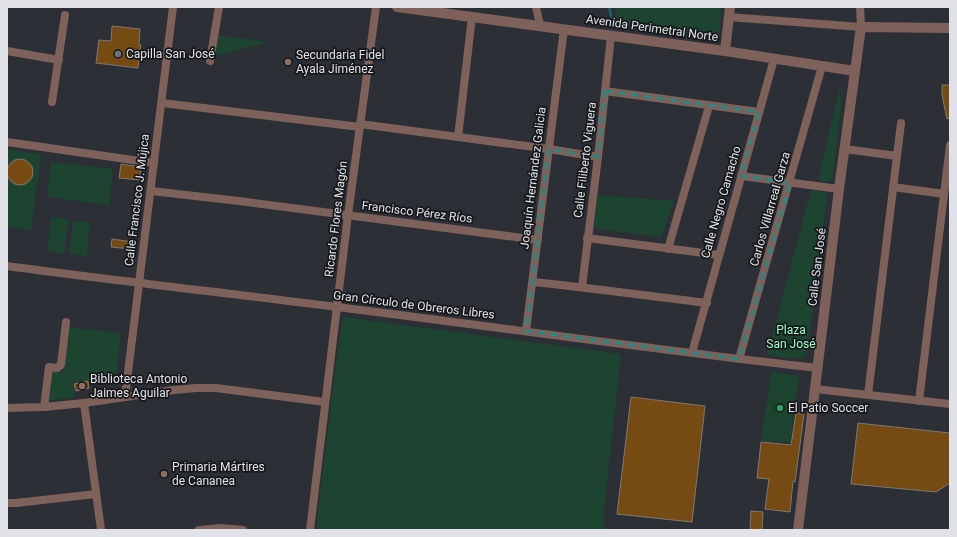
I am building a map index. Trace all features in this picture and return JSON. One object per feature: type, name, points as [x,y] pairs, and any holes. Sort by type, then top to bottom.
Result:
[{"type":"street","name":"Calle Francisco J. Mújica","points":[[125,397],[173,7]]},
{"type":"street","points":[[210,62],[219,7]]},
{"type":"street","name":"Ricardo Flores Magón","points":[[310,530],[348,215],[376,7]]},
{"type":"street","name":"Avenida Perimetral Norte","points":[[397,7],[440,10],[472,17],[725,51],[855,71]]},
{"type":"street","points":[[536,7],[540,25]]},
{"type":"street","name":"Calle San José","points":[[798,530],[839,189],[861,27],[860,7]]},
{"type":"street","points":[[725,51],[729,12],[861,27],[950,28]]},
{"type":"street","points":[[52,102],[65,14]]},
{"type":"street","points":[[458,137],[472,17]]},
{"type":"street","name":"Joaquín Hernández Galicia","points":[[526,331],[564,29]]},
{"type":"street","name":"Calle Filiberto Viguera","points":[[582,287],[611,36]]},
{"type":"street","points":[[7,51],[59,60]]},
{"type":"street","name":"Calle Negro Camacho","points":[[692,353],[774,59]]},
{"type":"street","name":"Carlos Villarreal Garza","points":[[740,359],[822,66]]},
{"type":"street","points":[[605,91],[759,112]]},
{"type":"street","points":[[162,103],[458,137],[598,157]]},
{"type":"street","points":[[668,249],[708,106]]},
{"type":"street","points":[[868,395],[901,123]]},
{"type":"street","points":[[7,142],[154,163]]},
{"type":"street","points":[[919,401],[950,145]]},
{"type":"street","points":[[845,149],[897,156]]},
{"type":"street","points":[[741,176],[839,189]]},
{"type":"street","points":[[893,187],[944,194]]},
{"type":"street","name":"Francisco Pérez Ríos","points":[[151,191],[538,240]]},
{"type":"street","points":[[587,238],[719,255]]},
{"type":"street","name":"Gran Círculo de Obreros Libres","points":[[7,266],[139,284],[337,307],[817,368]]},
{"type":"street","points":[[533,282],[707,303]]},
{"type":"street","points":[[44,407],[49,367],[57,368],[61,365],[66,322]]},
{"type":"street","points":[[7,408],[44,407],[84,403],[196,388],[216,388],[325,402]]},
{"type":"street","points":[[815,389],[950,404]]},
{"type":"street","points":[[84,403],[101,530]]},
{"type":"street","points":[[7,503],[96,494]]},
{"type":"street","points":[[199,530],[220,528],[243,530]]},
{"type":"highlighted area","points":[[605,91],[759,112],[741,176],[790,183],[739,359],[526,331],[549,149],[598,157]]},
{"type":"green space","points":[[615,7],[721,7],[719,42],[617,26]]},
{"type":"green space","points":[[216,35],[269,42],[212,57]]},
{"type":"green space","points":[[840,87],[841,110],[832,180],[825,182],[818,179]]},
{"type":"green space","points":[[7,150],[41,154],[31,230],[7,227]]},
{"type":"green space","points":[[51,162],[113,169],[109,205],[47,197]]},
{"type":"green space","name":"Plaza San José","points":[[811,190],[824,192],[827,195],[807,356],[799,359],[767,355]]},
{"type":"green space","points":[[598,195],[674,201],[661,237],[598,229],[594,227]]},
{"type":"green space","points":[[51,217],[69,219],[64,254],[47,251]]},
{"type":"green space","points":[[73,221],[90,222],[87,256],[69,253]]},
{"type":"green space","points":[[343,317],[621,354],[604,512],[604,530],[316,530],[333,386]]},
{"type":"green space","points":[[69,327],[121,333],[116,378],[95,379],[73,383],[75,397],[47,401],[51,371],[64,371]]},
{"type":"green space","name":"El Patio Soccer","points":[[771,372],[799,376],[790,443],[761,441]]},
{"type":"building","name":"Capilla San José","points":[[112,26],[140,29],[139,45],[141,45],[138,68],[96,63],[99,40],[111,41]]},
{"type":"building","points":[[942,85],[950,85],[950,118],[947,119],[942,95]]},
{"type":"building","points":[[20,159],[29,163],[33,172],[29,181],[20,185],[11,181],[7,172],[11,163]]},
{"type":"building","points":[[121,164],[141,167],[140,180],[119,178]]},
{"type":"building","points":[[112,239],[133,242],[131,249],[111,247]]},
{"type":"building","name":"Biblioteca Antonio Jaimes Aguilar","points":[[88,381],[89,388],[76,391],[74,384]]},
{"type":"building","points":[[631,397],[705,406],[692,522],[617,514]]},
{"type":"building","points":[[796,413],[804,414],[795,482],[793,481],[790,512],[765,509],[769,479],[757,478],[761,442],[791,445]]},
{"type":"building","points":[[858,423],[950,433],[950,483],[936,492],[851,484]]},
{"type":"building","points":[[751,511],[763,512],[762,530],[750,530]]},
{"type":"waterway","points":[[609,7],[613,23]]},
{"type":"place","name":"Capilla San José","points":[[118,54]]},
{"type":"place","name":"Secundaria Fidel Ayala Jiménez","points":[[288,62]]},
{"type":"place","name":"Biblioteca Antonio Jaimes Aguilar","points":[[82,386]]},
{"type":"place","name":"El Patio Soccer","points":[[780,408]]},
{"type":"place","name":"Primaria Mártires de Cananea","points":[[164,474]]}]
